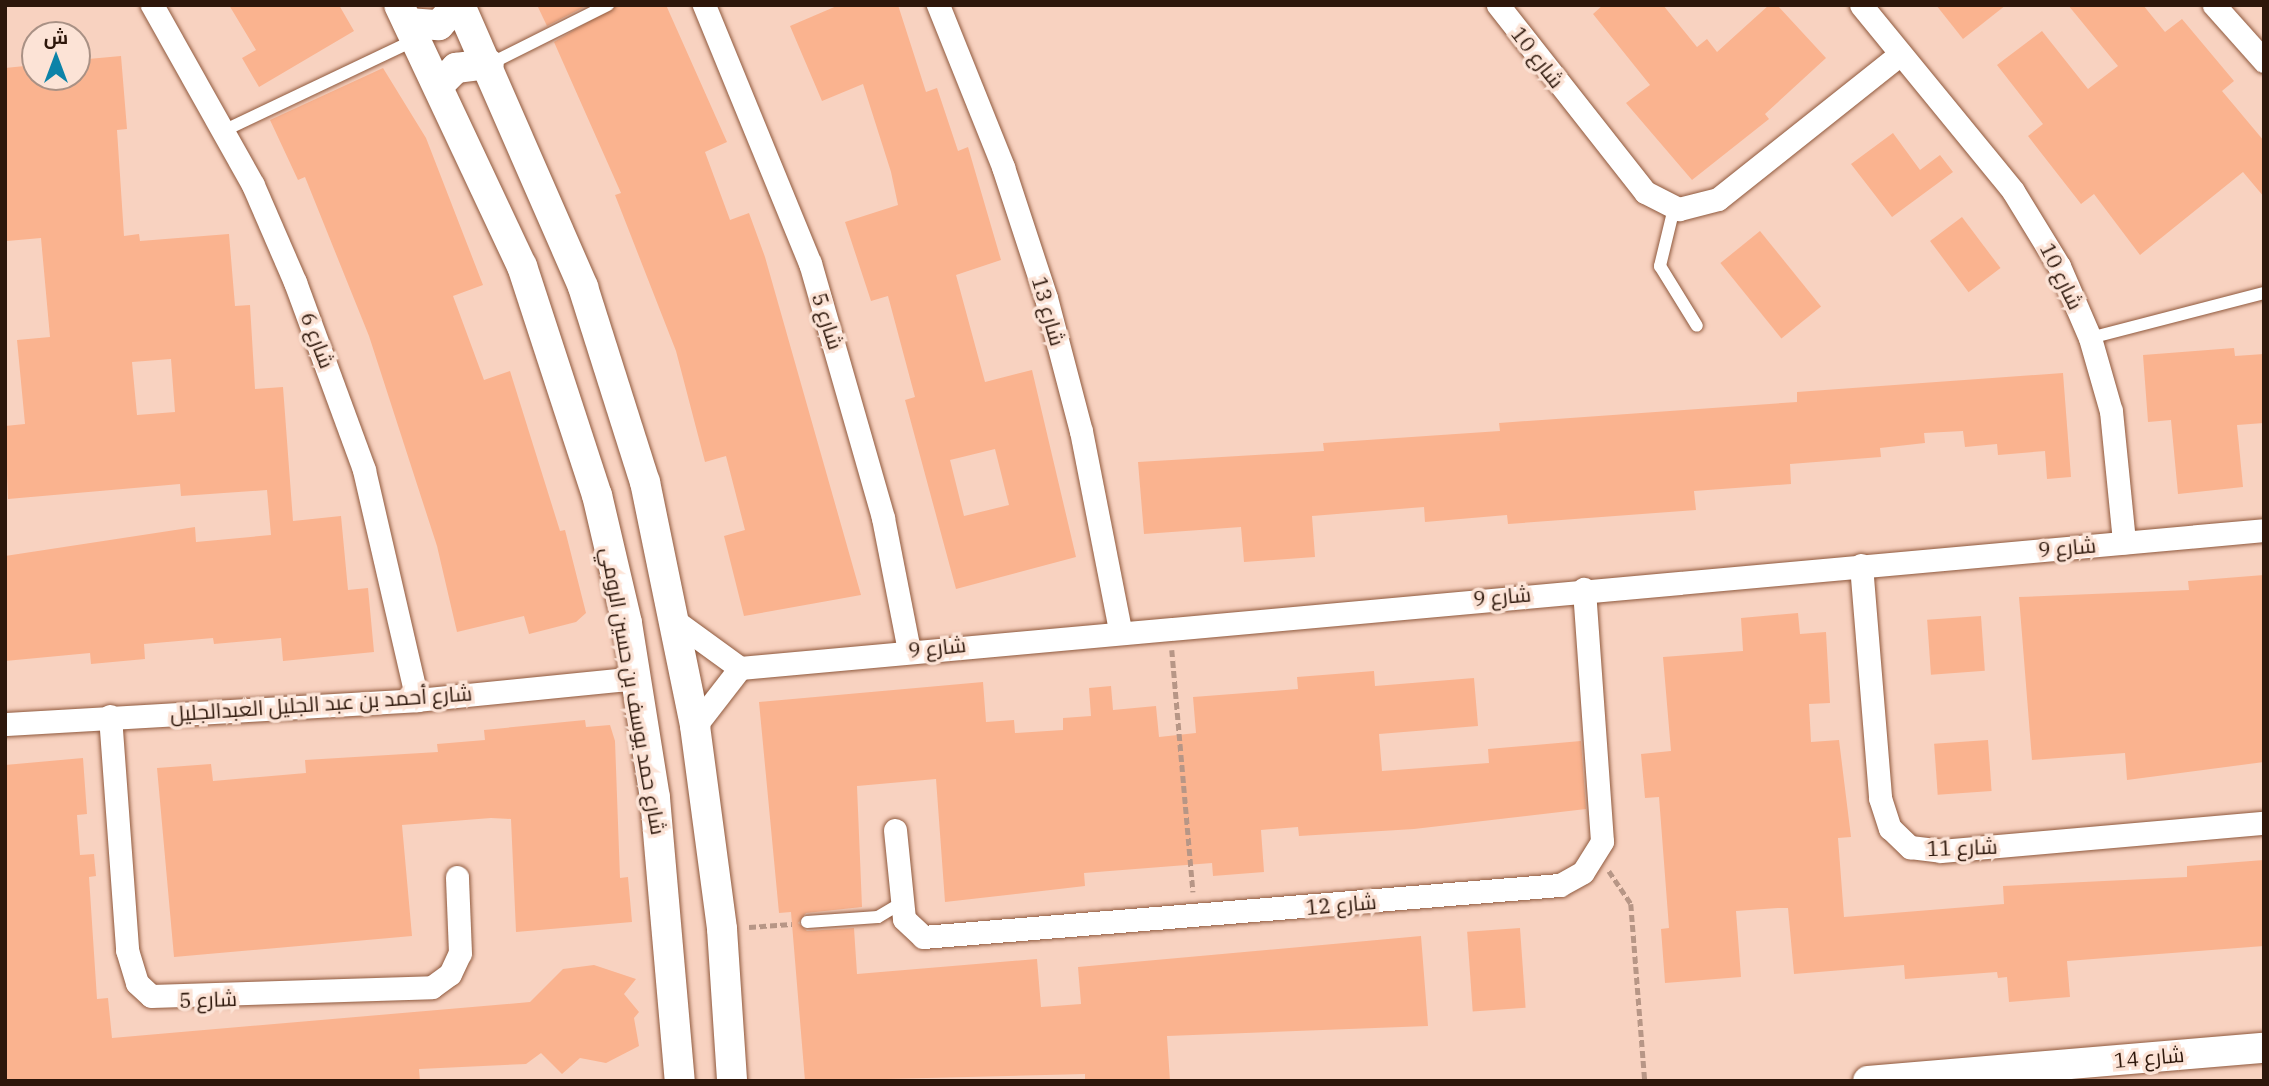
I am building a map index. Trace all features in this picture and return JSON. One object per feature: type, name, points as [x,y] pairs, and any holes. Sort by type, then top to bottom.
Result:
[{"type":"street","name":"شارع 6","points":[[152,5],[223,131],[295,282],[364,470],[417,700]]},
{"type":"street","points":[[408,22],[439,25],[459,5],[489,64],[595,324],[645,482],[678,623],[695,726],[722,929],[732,1081]]},
{"type":"street","name":"شارع 13","points":[[938,5],[1003,167],[1046,298],[1084,443],[1120,629]]},
{"type":"street","name":"شارع 10","points":[[1498,5],[1644,192],[1674,208]]},
{"type":"street","name":"شارع 10","points":[[1861,5],[2013,191],[2059,266],[2090,338],[2117,446],[2124,542]]},
{"type":"street","points":[[2214,5],[2264,61]]},
{"type":"street","name":"شارع 5","points":[[713,9],[763,139],[842,364],[883,518],[909,650]]},
{"type":"street","name":"شارع حمد يوسف بن حسين الرومي","points":[[408,22],[440,84],[517,254],[558,367],[610,546],[636,678],[671,933],[680,1081]]},
{"type":"street","points":[[1674,208],[1718,199],[1900,54]]},
{"type":"street","points":[[440,84],[456,68],[489,64]]},
{"type":"street","name":"شارع 9","points":[[740,668],[1120,629],[2264,530]]},
{"type":"street","name":"شارع 11","points":[[1860,565],[1881,798],[1890,828],[1910,847],[1941,851],[2264,823]]},
{"type":"street","points":[[1584,589],[1604,821],[1592,863]]},
{"type":"street","points":[[678,623],[740,668],[695,726]]},
{"type":"street","name":"شارع أحمد بن عبد الجليل العبدالجليل","points":[[5,724],[417,700],[636,678]]},
{"type":"street","name":"شارع 5","points":[[110,716],[127,950],[136,984],[151,996],[432,987],[450,974],[460,953],[457,877]]},
{"type":"street","name":"شارع 12","points":[[895,830],[901,903],[908,928],[923,937],[1560,885],[1592,863]]},
{"type":"street","name":"شارع 14","points":[[1868,1081],[2264,1048]]},
{"type":"lane","points":[[489,64],[608,5]]},
{"type":"lane","points":[[223,131],[408,22]]},
{"type":"lane","points":[[1674,208],[1660,266],[1697,326]]},
{"type":"lane","points":[[2090,338],[2264,293]]},
{"type":"lane","points":[[807,922],[878,917],[901,903]]},
{"type":"path","points":[[1169,625],[1195,915]]},
{"type":"path","points":[[1592,863],[1620,880],[1632,904],[1645,1081]]},
{"type":"path","points":[[722,929],[807,922]]},
{"type":"building","points":[[229,5],[339,5],[354,31],[259,87],[242,58],[256,50]]},
{"type":"building","points":[[537,5],[588,5],[547,26]]},
{"type":"building","points":[[617,5],[666,5],[727,142],[705,152],[730,220],[749,213],[765,257],[861,595],[744,616],[724,536],[745,530],[726,456],[705,462],[676,351],[615,195],[621,193],[554,42]]},
{"type":"building","points":[[839,5],[898,5],[926,92],[937,88],[958,151],[968,147],[1001,260],[956,275],[985,382],[1032,370],[1076,557],[956,589],[905,400],[915,397],[888,296],[871,301],[845,222],[898,205],[891,172],[863,84],[822,101],[790,26]],"holes":[[[995,449],[1009,505],[964,516],[950,460]]]},
{"type":"building","points":[[1603,5],[1663,5],[1697,47],[1707,39],[1717,52],[1769,5],[1777,5],[1826,58],[1765,114],[1769,119],[1692,180],[1626,103],[1650,85],[1593,14]]},
{"type":"building","points":[[1936,5],[2006,5],[1963,39]]},
{"type":"building","points":[[2068,5],[2143,5],[2165,32],[2182,19],[2234,81],[2222,91],[2264,141],[2264,197],[2243,172],[2140,255],[2094,194],[2081,204],[2028,136],[2043,124],[1997,65],[2042,31],[2088,89],[2118,66]]},
{"type":"building","points":[[121,56],[127,129],[117,130],[124,236],[139,234],[140,241],[229,234],[235,306],[250,305],[255,389],[283,387],[293,521],[341,516],[348,590],[368,588],[374,652],[283,661],[281,638],[214,644],[213,638],[144,644],[145,659],[91,664],[90,653],[5,661],[5,556],[195,527],[196,542],[271,535],[267,490],[181,496],[180,484],[8,499],[5,426],[25,424],[17,340],[50,337],[41,238],[7,241],[5,68],[21,66],[21,91],[91,91],[91,59]],"holes":[[[171,359],[175,412],[137,415],[132,362]]]},
{"type":"building","points":[[383,68],[426,138],[483,285],[453,296],[484,380],[510,371],[560,531],[565,530],[586,613],[576,622],[529,634],[524,616],[457,632],[437,546],[369,336],[305,177],[298,180],[270,120]]},
{"type":"building","points":[[1893,133],[1920,170],[1940,155],[1953,172],[1892,217],[1851,164]]},
{"type":"building","points":[[1962,217],[2001,268],[1969,292],[1930,241]]},
{"type":"building","points":[[1760,231],[1821,306],[1781,338],[1720,263]]},
{"type":"building","points":[[2234,348],[2235,356],[2264,354],[2264,423],[2237,425],[2243,487],[2178,494],[2171,420],[2148,422],[2143,355]]},
{"type":"building","points":[[2063,373],[2071,477],[2047,479],[2045,451],[1998,455],[1997,444],[1965,447],[1963,431],[1924,433],[1925,443],[1880,448],[1881,457],[1790,464],[1791,484],[1694,491],[1696,510],[1508,524],[1507,515],[1425,522],[1424,507],[1312,516],[1315,557],[1244,562],[1241,527],[1144,534],[1138,462],[1324,451],[1323,443],[1500,431],[1499,423],[1797,402],[1797,392]]},
{"type":"building","points":[[2264,575],[2264,762],[2127,780],[2125,753],[2032,760],[2019,597],[2189,590],[2188,581]]},
{"type":"building","points":[[1798,613],[1800,634],[1826,632],[1830,703],[1809,704],[1811,742],[1839,740],[1851,837],[1838,838],[1844,917],[2004,904],[2003,886],[2187,877],[2187,866],[2264,860],[2264,946],[2067,961],[2070,997],[2009,1002],[2007,977],[1998,978],[1997,972],[1905,979],[1904,965],[1794,974],[1788,908],[1778,908],[1736,911],[1741,977],[1665,983],[1661,929],[1669,928],[1659,797],[1645,798],[1641,754],[1671,751],[1663,657],[1743,651],[1741,618]]},
{"type":"building","points":[[1981,616],[1985,671],[1931,675],[1927,620]]},
{"type":"building","points":[[1374,671],[1375,686],[1474,678],[1478,726],[1379,734],[1382,771],[1489,763],[1488,749],[1581,741],[1586,809],[1414,829],[1299,836],[1298,827],[1261,830],[1264,872],[1213,876],[1212,863],[1084,873],[1085,886],[945,902],[936,779],[857,786],[862,907],[806,913],[798,923],[807,931],[854,928],[857,974],[1037,959],[1041,1007],[1081,1004],[1078,967],[1421,936],[1428,1026],[1167,1036],[1170,1081],[1085,1081],[1085,1074],[805,1081],[791,912],[779,913],[759,702],[983,682],[986,722],[1014,720],[1015,733],[1063,730],[1063,718],[1091,716],[1089,688],[1111,686],[1113,710],[1156,706],[1159,737],[1196,733],[1193,697],[1298,689],[1297,677]]},
{"type":"building","points":[[585,720],[586,727],[610,725],[615,741],[620,878],[628,877],[632,922],[516,932],[511,819],[491,818],[402,825],[412,936],[174,957],[157,768],[211,764],[213,781],[306,773],[305,760],[438,752],[437,744],[485,740],[484,730]]},
{"type":"building","points":[[1988,740],[1992,791],[1938,795],[1934,744]]},
{"type":"building","points":[[83,758],[87,814],[77,815],[80,855],[94,854],[96,876],[89,877],[97,999],[108,998],[112,1038],[530,1002],[563,969],[594,965],[636,979],[624,994],[639,1012],[634,1018],[639,1046],[606,1063],[580,1058],[562,1074],[541,1053],[526,1064],[419,1069],[420,1081],[5,1081],[5,765]]},
{"type":"building","points":[[1520,928],[1526,1008],[1473,1012],[1467,932]]}]
